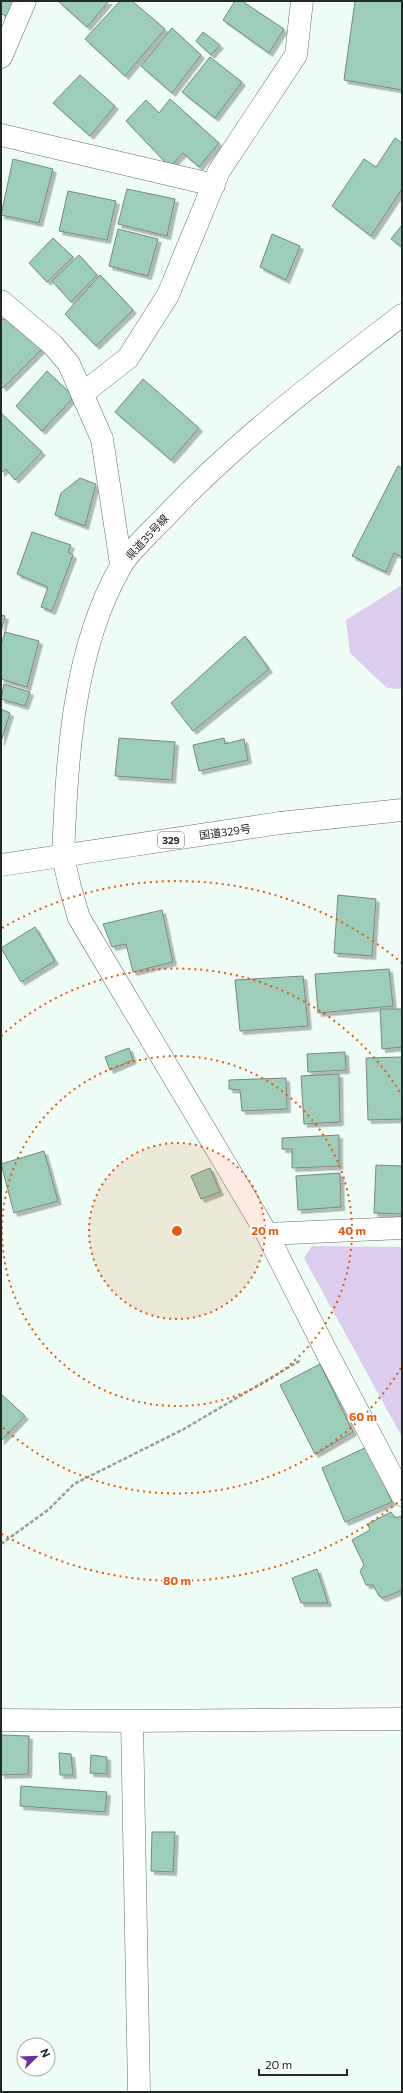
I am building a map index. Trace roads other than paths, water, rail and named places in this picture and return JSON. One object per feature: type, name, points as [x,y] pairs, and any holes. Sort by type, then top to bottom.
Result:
[{"type":"main road","points":[[1,56],[25,1]]},
{"type":"main road","points":[[82,394],[128,358],[168,294],[220,171],[296,55],[302,1]]},
{"type":"main road","points":[[1,135],[214,185]]},
{"type":"main road","points":[[1,301],[53,345],[69,364],[102,439],[121,564]]},
{"type":"main road","name":"県道35号線","points":[[402,315],[284,406],[223,459],[121,564],[97,618],[79,688],[68,770],[63,857],[79,918],[267,1234],[324,1347],[402,1495]]},
{"type":"main road","name":"国道329号","points":[[1,865],[63,857],[280,823],[402,810]]},
{"type":"main road","points":[[267,1234],[402,1228]]},
{"type":"main road","points":[[1,1720],[132,1721],[402,1719]]},
{"type":"main road","points":[[132,1721],[139,2092]]}]
